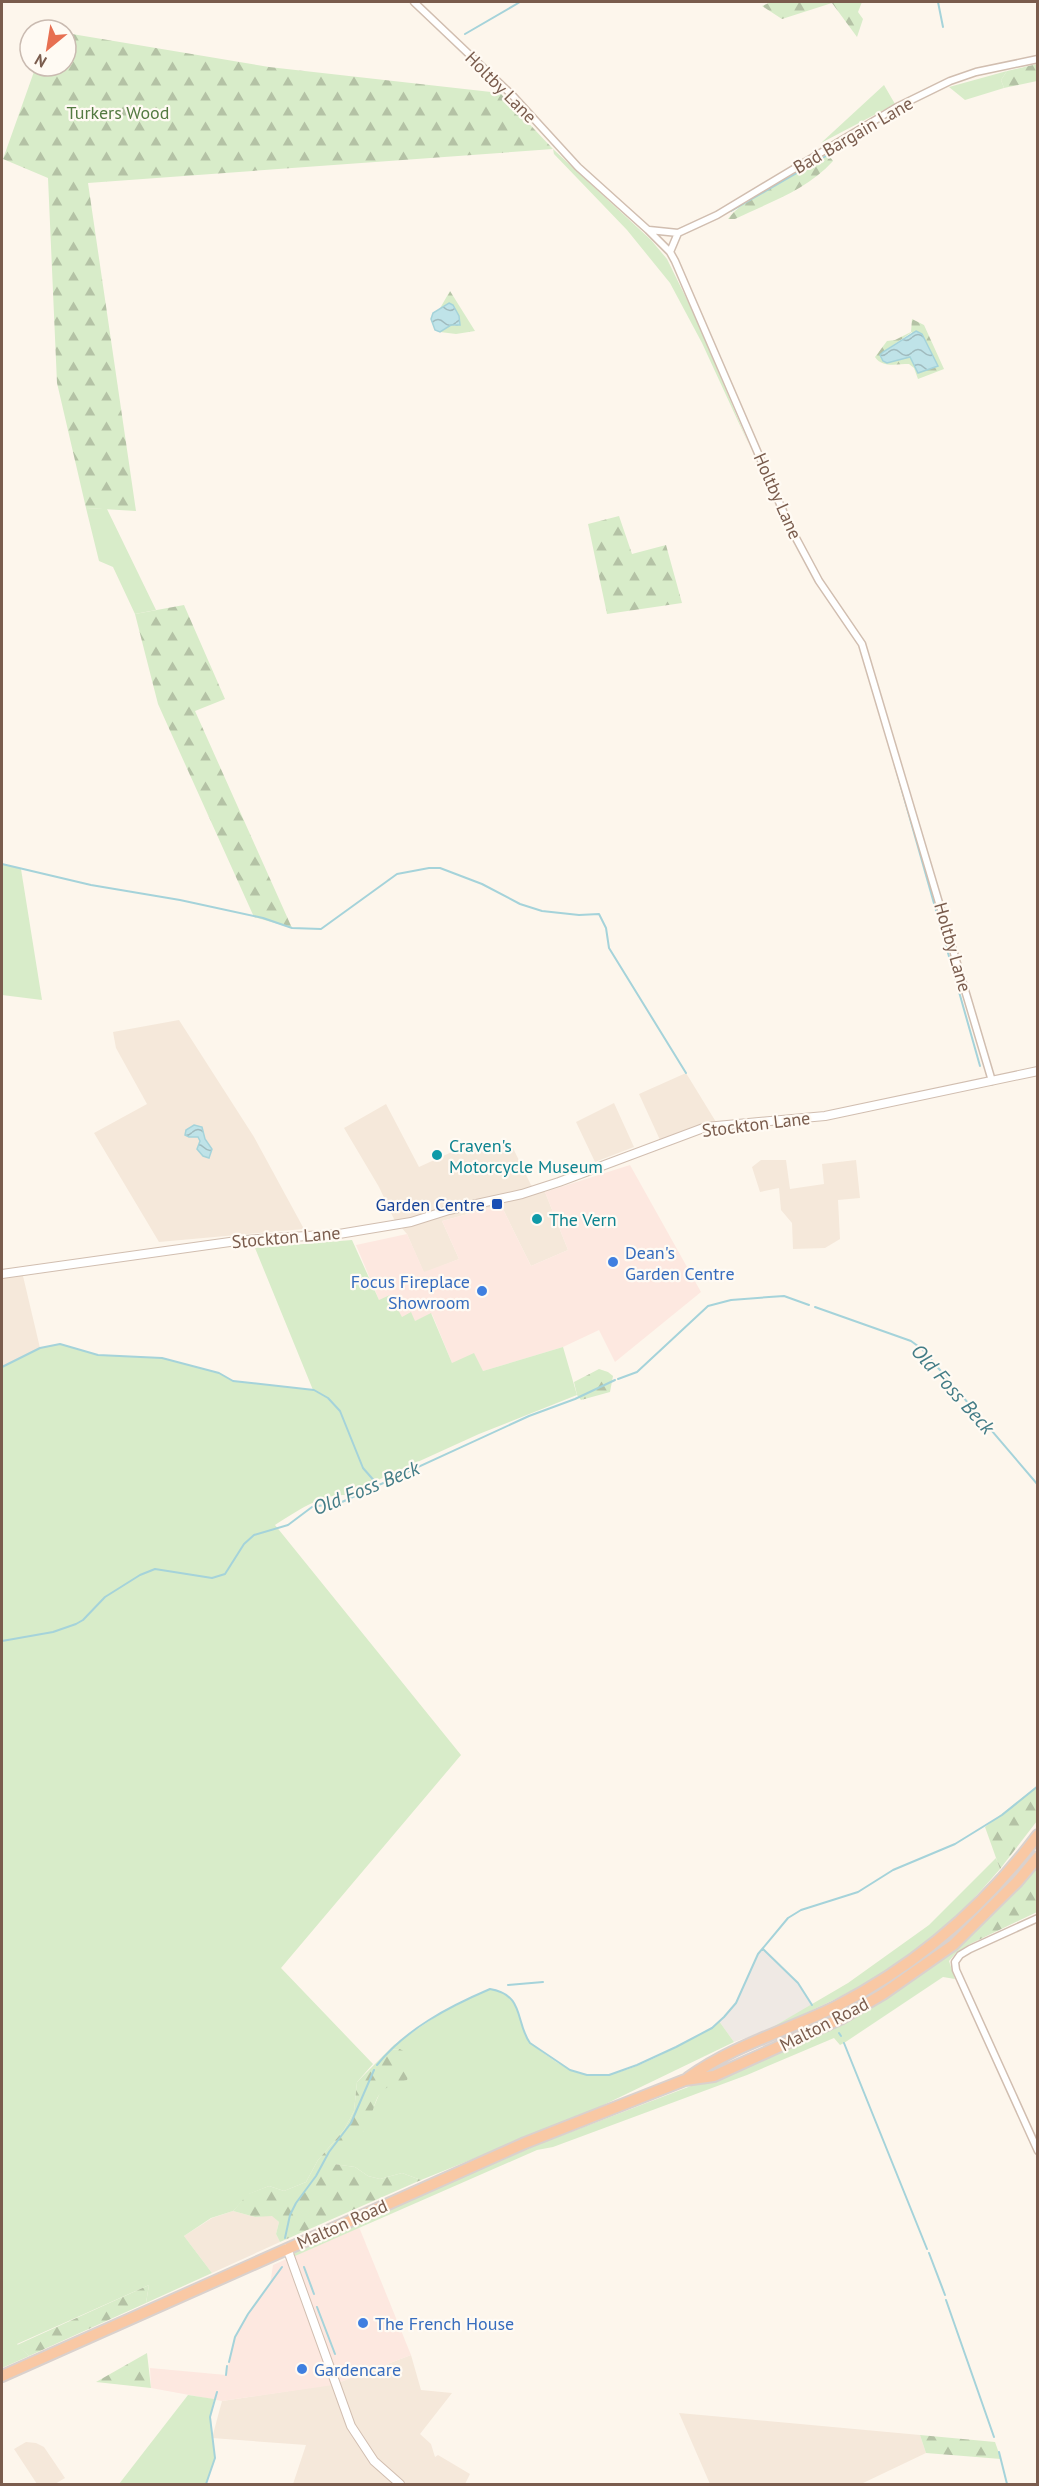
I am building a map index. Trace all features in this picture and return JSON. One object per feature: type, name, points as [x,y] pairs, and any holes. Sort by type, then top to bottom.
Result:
[{"type":"highway","name":"Malton Road","points":[[685,2080],[708,2062],[834,2007],[913,1959],[944,1936],[979,1904],[1038,1835]]},
{"type":"highway","name":"Malton Road","points":[[2,2376],[525,2143],[685,2080],[714,2076],[842,2018],[883,1994],[953,1945],[987,1914],[1038,1857]]},
{"type":"street","name":"Holtby Lane","points":[[414,2],[513,96],[578,167],[670,252],[789,525],[819,581],[862,644],[992,1081]]},
{"type":"street","name":"Bad Bargain Lane","points":[[678,233],[717,215],[888,112],[950,81],[976,72],[1038,59]]},
{"type":"street","points":[[648,230],[678,233],[670,252]]},
{"type":"street","name":"Stockton Lane","points":[[2,1274],[243,1240],[339,1234],[401,1224],[531,1191],[597,1169],[706,1127],[825,1116],[1038,1071]]},
{"type":"street","points":[[1038,1918],[970,1948],[955,1962],[956,1970],[1038,2151]]},
{"type":"street","points":[[287,2248],[351,2426],[374,2461],[400,2484]]},
{"type":"shaded area","points":[[179,1020],[254,1137],[304,1229],[159,1242],[94,1133],[147,1104],[116,1048],[113,1032]]},
{"type":"shaded area","points":[[686,1073],[716,1122],[660,1140],[639,1094]]},
{"type":"shaded area","points":[[614,1103],[634,1147],[595,1162],[576,1122]]},
{"type":"shaded area","points":[[386,1104],[419,1167],[454,1151],[511,1144],[531,1185],[545,1192],[568,1250],[531,1266],[501,1205],[442,1221],[459,1259],[424,1273],[407,1234],[394,1219],[379,1187],[344,1128]]},
{"type":"shaded area","points":[[761,1160],[786,1160],[790,1189],[824,1184],[822,1164],[856,1160],[860,1198],[838,1200],[840,1239],[825,1248],[793,1249],[792,1223],[781,1210],[779,1188],[760,1192],[752,1167]]},
{"type":"shaded area","points":[[630,1165],[701,1292],[615,1362],[599,1330],[563,1347],[483,1371],[452,1363],[432,1314],[415,1321],[402,1317],[379,1300],[356,1245],[407,1234],[424,1272],[459,1259],[442,1221],[501,1205],[531,1266],[568,1250],[545,1192]]},
{"type":"shaded area","points":[[2,1275],[23,1276],[40,1348],[2,1367]]},
{"type":"shaded area","points":[[762,1948],[798,1983],[812,2005],[766,2031],[734,2042],[719,2021],[736,2003]]},
{"type":"shaded area","points":[[233,2211],[255,2217],[272,2215],[279,2222],[276,2234],[280,2242],[212,2273],[184,2236],[212,2218]]},
{"type":"shaded area","points":[[359,2227],[411,2355],[333,2385],[222,2401],[151,2388],[150,2368],[226,2375],[235,2337],[248,2314],[270,2285],[273,2265]]},
{"type":"shaded area","points":[[411,2355],[421,2390],[452,2393],[420,2434],[431,2444],[435,2457],[438,2455],[470,2474],[465,2484],[293,2484],[306,2445],[212,2438],[222,2401],[335,2384]]},
{"type":"shaded area","points":[[679,2413],[920,2435],[926,2453],[861,2484],[710,2484]]},
{"type":"shaded area","points":[[26,2442],[44,2447],[65,2478],[55,2484],[37,2484],[14,2449]]},
{"type":"green space","points":[[771,2],[862,2],[858,12],[863,19],[857,37],[832,3],[782,19],[762,6]]},
{"type":"green space","name":"Turkers Wood","points":[[78,35],[269,67],[500,93],[553,149],[88,183],[136,511],[86,508],[57,383],[48,178],[3,159],[32,78],[78,78]]},
{"type":"green space","points":[[1037,64],[1037,81],[1004,88],[1001,80],[1007,71]]},
{"type":"green space","points":[[1007,71],[1001,80],[1004,88],[965,100],[949,87]]},
{"type":"green space","points":[[884,85],[895,104],[821,143]]},
{"type":"green space","points":[[553,149],[651,240],[667,259],[694,314],[749,445],[702,343],[670,283],[627,230],[554,154]]},
{"type":"green space","points":[[827,153],[833,161],[800,188],[735,219],[728,219],[759,193]]},
{"type":"green space","points":[[450,291],[475,331],[456,334],[440,332],[451,325],[456,326],[439,310]]},
{"type":"green space","points":[[912,319],[924,325],[944,369],[918,379],[914,368],[909,364],[886,364],[875,357],[887,341],[895,340],[911,332]],"holes":[[[912,332],[919,373],[910,357],[883,352]]]},
{"type":"green space","points":[[86,508],[107,509],[156,610],[135,614],[113,567],[99,561]]},
{"type":"green space","points":[[619,516],[632,554],[666,545],[682,603],[607,614],[588,524]]},
{"type":"green space","points":[[184,605],[225,699],[195,711],[292,928],[254,917],[158,704],[135,614]]},
{"type":"green space","points":[[2,864],[21,869],[42,1000],[2,995]]},
{"type":"green space","points":[[352,1240],[379,1300],[390,1295],[402,1317],[411,1312],[415,1321],[431,1313],[452,1363],[474,1353],[483,1371],[563,1347],[577,1395],[479,1434],[345,1495],[326,1497],[275,1525],[461,1755],[281,1968],[373,2064],[357,2082],[354,2111],[344,2130],[318,2160],[306,2182],[284,2191],[269,2186],[249,2194],[233,2211],[211,2218],[184,2236],[212,2273],[146,2303],[149,2285],[17,2344],[29,2356],[2,2368],[2,1367],[40,1348],[60,1344],[98,1355],[162,1358],[219,1373],[233,1381],[313,1390],[255,1248]]},
{"type":"green space","points":[[599,1369],[613,1376],[610,1392],[581,1400],[577,1395],[574,1382]]},
{"type":"green space","points":[[1037,1786],[1037,1821],[1000,1869],[985,1827]]},
{"type":"green space","points":[[996,1858],[1000,1869],[961,1911],[918,1949],[863,1984],[766,2031],[848,1983],[929,1925]]},
{"type":"green space","points":[[1037,1866],[1037,1912],[970,1944],[970,1937],[1015,1893]]},
{"type":"green space","points":[[970,1937],[970,1944],[956,1953],[949,1961],[955,1979],[943,1977],[840,2045],[834,2038],[747,2075],[553,2147],[537,2150],[295,2256],[292,2250],[542,2143],[743,2066],[842,2024],[917,1977]]},
{"type":"green space","points":[[490,1989],[501,1992],[514,2003],[530,2043],[564,2067],[587,2075],[602,2075],[634,2067],[712,2028],[719,2021],[734,2042],[589,2112],[421,2180],[402,2173],[380,2179],[368,2176],[355,2167],[333,2164],[363,2132],[381,2090],[391,2084],[400,2049],[389,2050],[445,2010]]},
{"type":"green space","points":[[400,2049],[415,2058],[407,2080],[386,2088],[380,2094],[363,2133],[334,2164],[355,2167],[368,2176],[380,2179],[402,2173],[421,2180],[280,2242],[276,2234],[279,2222],[272,2216],[255,2217],[233,2211],[248,2194],[269,2186],[284,2191],[306,2182],[318,2160],[344,2130],[354,2111],[357,2082],[389,2050]]},
{"type":"green space","points":[[149,2285],[146,2303],[29,2356],[17,2345]]},
{"type":"green space","points":[[147,2353],[151,2388],[96,2382]]},
{"type":"green space","points":[[188,2395],[214,2399],[210,2417],[215,2458],[206,2484],[119,2484]]},
{"type":"green space","points":[[920,2435],[995,2442],[1001,2459],[926,2453]]},
{"type":"water","points":[[449,303],[453,305],[459,316],[460,325],[451,325],[440,332],[435,330],[431,319],[433,313]]},
{"type":"water","points":[[916,331],[922,334],[938,366],[918,373],[910,357],[887,363],[883,361],[880,355],[883,352]]},
{"type":"water","points":[[194,1125],[202,1127],[205,1139],[212,1149],[209,1158],[203,1156],[197,1149],[200,1141],[198,1137],[185,1135],[186,1130]]},
{"type":"waterway","points":[[465,34],[520,2]]},
{"type":"waterway","points":[[779,2],[791,2]]},
{"type":"waterway","points":[[938,2],[943,27]]},
{"type":"waterway","points":[[731,211],[826,156]]},
{"type":"waterway","points":[[894,762],[980,1066]]},
{"type":"waterway","points":[[2,864],[91,885],[180,900],[263,918],[292,928],[321,929],[397,874],[429,868],[440,868],[482,884],[520,904],[542,911],[579,915],[599,914],[606,928],[609,948],[686,1073]]},
{"type":"waterway","name":"Old Foss Beck","points":[[618,1379],[637,1372],[708,1306],[731,1300],[784,1296],[809,1305]]},
{"type":"waterway","name":"Old Foss Beck","points":[[815,1307],[911,1341],[922,1349],[1038,1485]]},
{"type":"waterway","points":[[2,1367],[40,1348],[60,1344],[98,1355],[162,1358],[219,1373],[233,1381],[314,1390],[328,1398],[340,1411],[363,1468],[377,1484]]},
{"type":"waterway","name":"Old Foss Beck","points":[[2,1641],[53,1632],[76,1624],[83,1620],[105,1597],[140,1575],[155,1569],[212,1578],[225,1574],[244,1544],[254,1535],[288,1525],[312,1507],[342,1502],[529,1416],[575,1399],[615,1380]]},
{"type":"waterway","points":[[377,2065],[388,2052],[414,2030],[459,2003],[490,1989],[501,1992],[514,2003],[530,2043],[570,2070],[587,2075],[609,2075],[637,2065],[712,2028],[724,2017],[736,2003],[758,1954],[788,1918],[801,1910],[858,1892],[893,1870],[955,1844],[1002,1815],[1038,1786]]},
{"type":"waterway","points":[[763,1949],[798,1983],[812,2005]]},
{"type":"waterway","points":[[508,1985],[543,1982]]},
{"type":"waterway","points":[[844,2043],[927,2249]]},
{"type":"waterway","points":[[285,2238],[290,2215],[296,2203],[351,2123],[374,2070]]},
{"type":"waterway","points":[[929,2253],[945,2295]]},
{"type":"waterway","points":[[229,2362],[235,2337],[248,2314],[282,2267]]},
{"type":"waterway","points":[[304,2267],[314,2294]]},
{"type":"waterway","points":[[946,2300],[994,2437]]},
{"type":"waterway","points":[[317,2307],[335,2354]]},
{"type":"waterway","points":[[226,2375],[227,2366]]},
{"type":"waterway","points":[[206,2484],[215,2458],[210,2417],[217,2392]]},
{"type":"waterway","points":[[999,2452],[1007,2484]]},
{"type":"place","name":"Craven's Motorcycle Museum","points":[[437,1155]]},
{"type":"place","name":"Garden Centre","points":[[497,1204]]},
{"type":"place","name":"The Vern","points":[[537,1219]]},
{"type":"place","name":"Dean's Garden Centre","points":[[613,1262]]},
{"type":"place","name":"Focus Fireplace Showroom","points":[[482,1291]]},
{"type":"place","name":"The French House","points":[[363,2323]]},
{"type":"place","name":"Gardencare","points":[[302,2369]]}]
